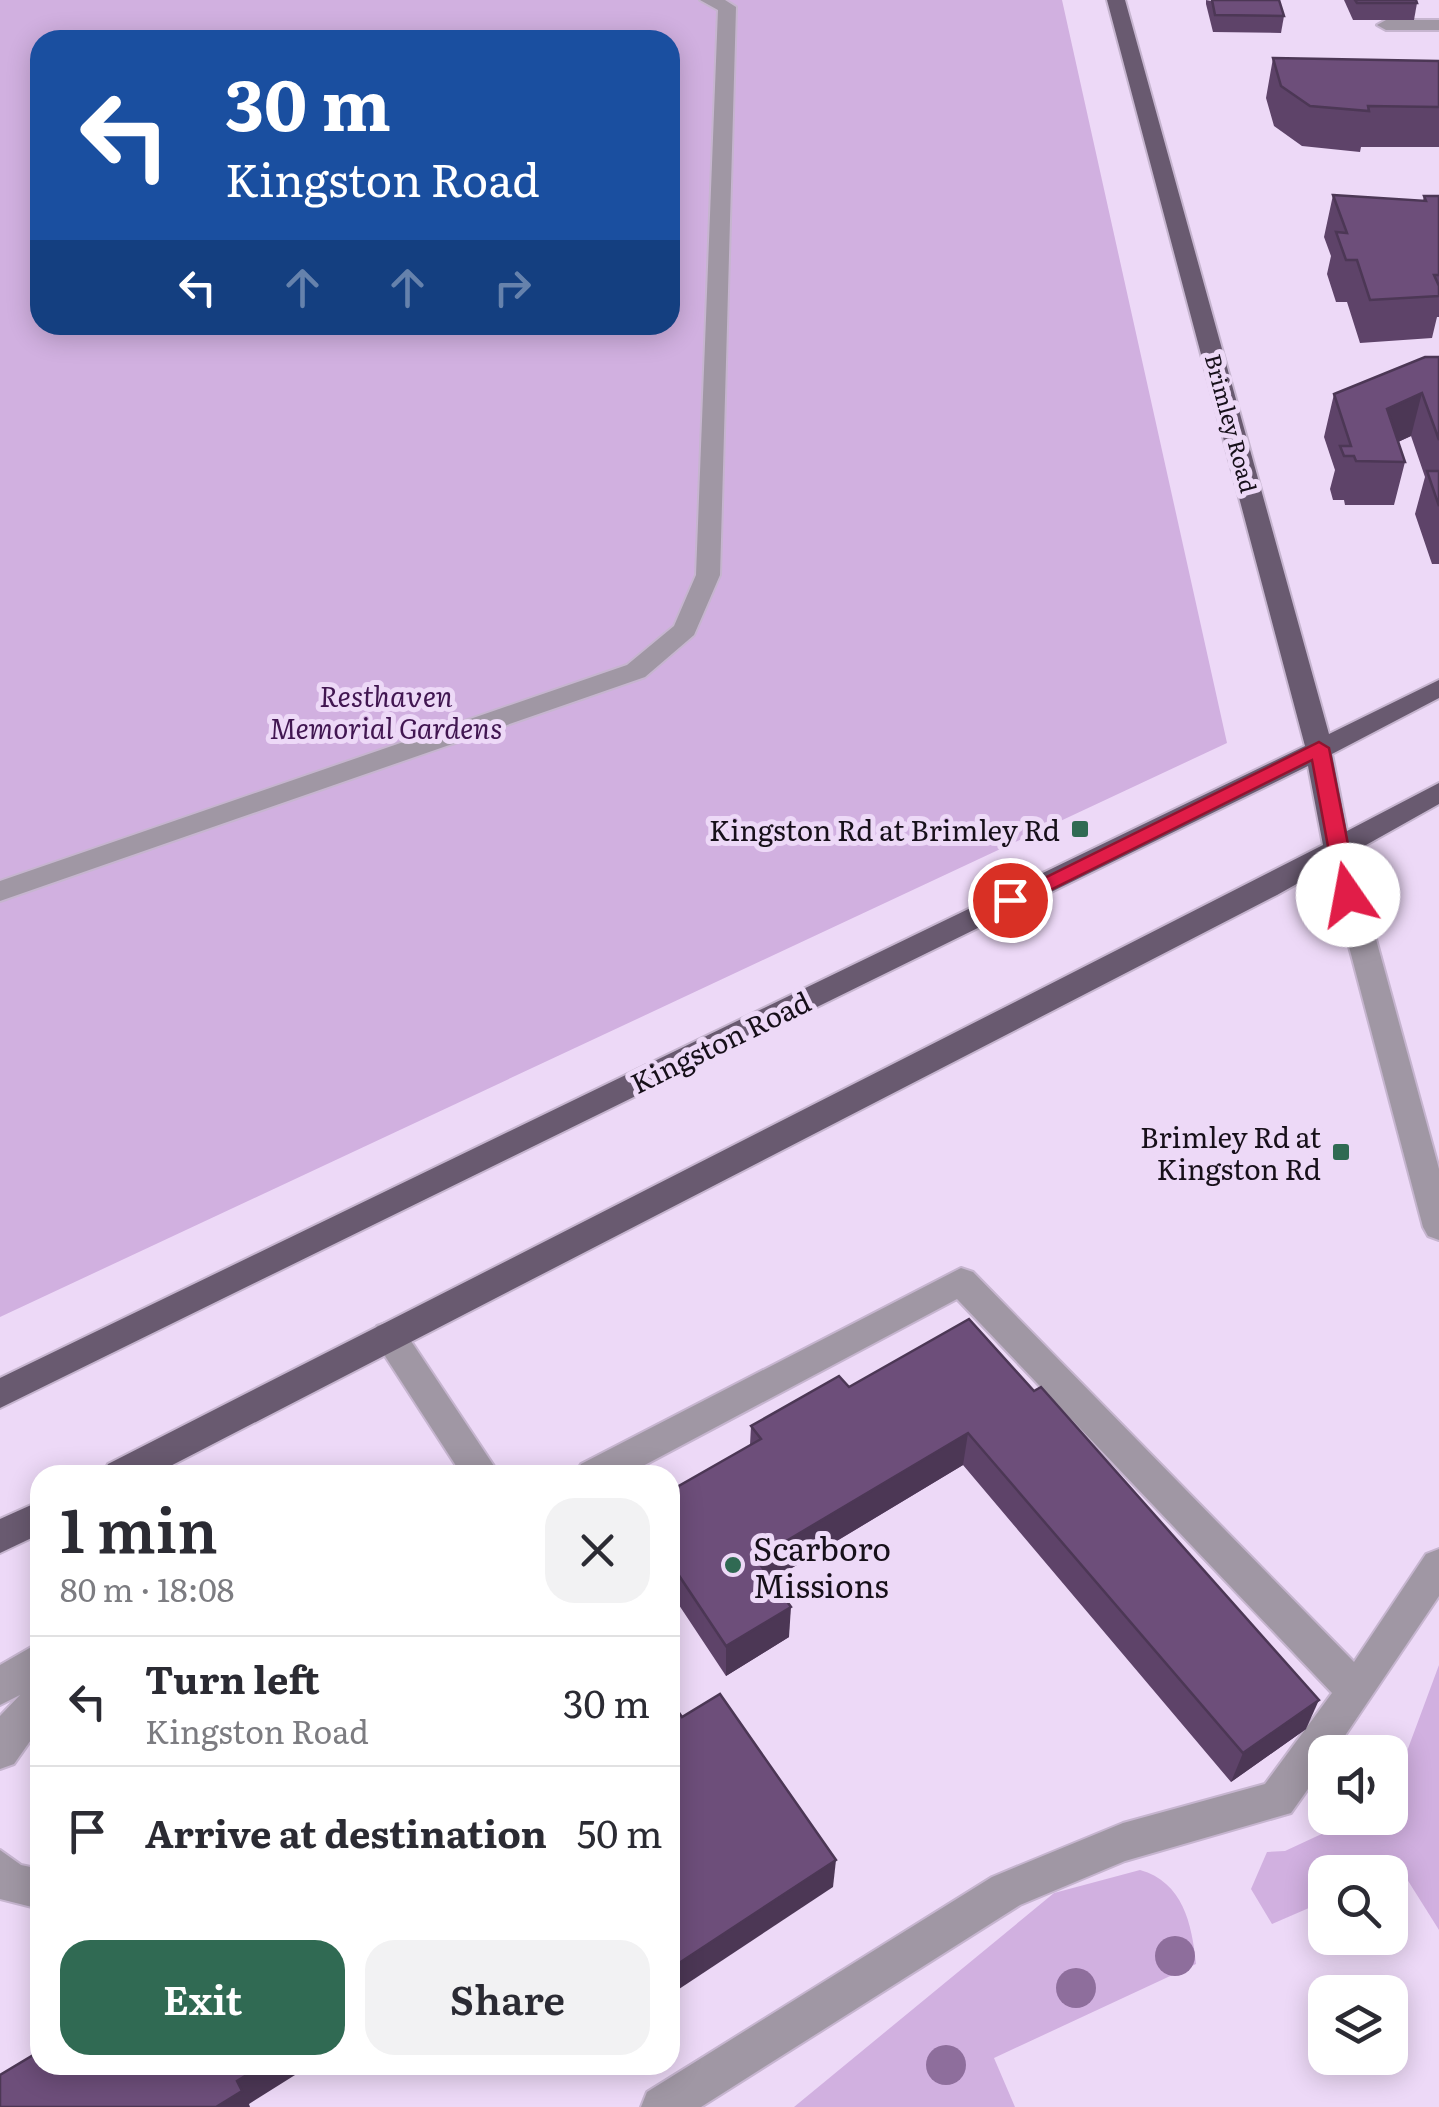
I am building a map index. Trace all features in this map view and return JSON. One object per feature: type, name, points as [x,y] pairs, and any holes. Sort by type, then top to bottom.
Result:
[{"type":"main road","name":"Brimley Road","points":[[1116,0],[1319,748],[1338,848]]},
{"type":"main road","name":"Kingston Road","points":[[0,1394],[1439,688]]},
{"type":"main road","points":[[139,1465],[1338,848],[1439,792]]},
{"type":"main road","points":[[0,1537],[30,1521]]},
{"type":"street","points":[[0,891],[636,671],[685,630],[708,575],[727,7],[708,0]]},
{"type":"street","points":[[1386,25],[1439,25]]},
{"type":"street","points":[[1338,848],[1439,1227]]},
{"type":"street","points":[[612,1465],[961,1281],[1356,1692]]},
{"type":"street","points":[[389,1336],[475,1465]]},
{"type":"street","points":[[662,2107],[1006,1892],[1123,1842],[1277,1800],[1356,1692],[1439,1566]]},
{"type":"street","points":[[0,1687],[30,1666]]},
{"type":"street","points":[[0,1750],[4,1738],[30,1711]]},
{"type":"street","points":[[0,1870],[10,1884],[30,1887]]},
{"type":"green space","name":"Resthaven Memorial Gardens","points":[[0,0],[1062,0],[1227,743],[0,1317]]},
{"type":"green space","points":[[1439,1665],[1439,1930],[1408,1881],[1408,1855],[1308,1855],[1308,1908],[1272,1924],[1251,1889],[1267,1852],[1285,1851],[1319,1835],[1408,1835],[1408,1749]]},
{"type":"green space","points":[[1140,1870],[1155,1876],[1176,1894],[1192,1934],[1196,1964],[994,2058],[1015,2107],[794,2107],[1054,1893]]},
{"type":"building","points":[[1212,0],[1279,0],[1284,16],[1215,15]]},
{"type":"building","points":[[1355,0],[1416,0],[1417,3],[1357,3]]},
{"type":"building","points":[[1273,58],[1439,61],[1439,107],[1368,106],[1369,111],[1310,106],[1281,86]]},
{"type":"building","points":[[1333,195],[1426,201],[1424,196],[1439,196],[1439,275],[1434,275],[1439,296],[1370,300],[1357,260],[1346,260],[1336,232],[1347,233]]},
{"type":"building","points":[[1425,357],[1439,357],[1439,440],[1422,393],[1387,409],[1405,462],[1356,461],[1354,456],[1344,456],[1340,446],[1351,446],[1334,394]]},
{"type":"building","points":[[1427,471],[1439,471],[1439,506]]},
{"type":"building","name":"Scarboro Missions","points":[[969,1319],[1034,1391],[1041,1387],[1319,1700],[1243,1753],[968,1433],[756,1559],[791,1607],[726,1646],[680,1577],[680,1485],[761,1439],[751,1426],[839,1376],[849,1387]]},
{"type":"building","points":[[720,1694],[836,1860],[680,1962],[680,1714],[682,1717]]},
{"type":"building","points":[[30,2057],[30,2075],[247,2075],[237,2081],[242,2091],[216,2107],[0,2107],[0,2075]]},
{"type":"place","name":"Kingston Rd at Brimley Rd","points":[[1080,829]]},
{"type":"place","name":"Brimley Rd at Kingston Rd","points":[[1341,1152]]},
{"type":"place","name":"Scarboro Missions","points":[[733,1565]]},
{"type":"route","points":[[1010,900],[1319,748],[1348,895]]}]
